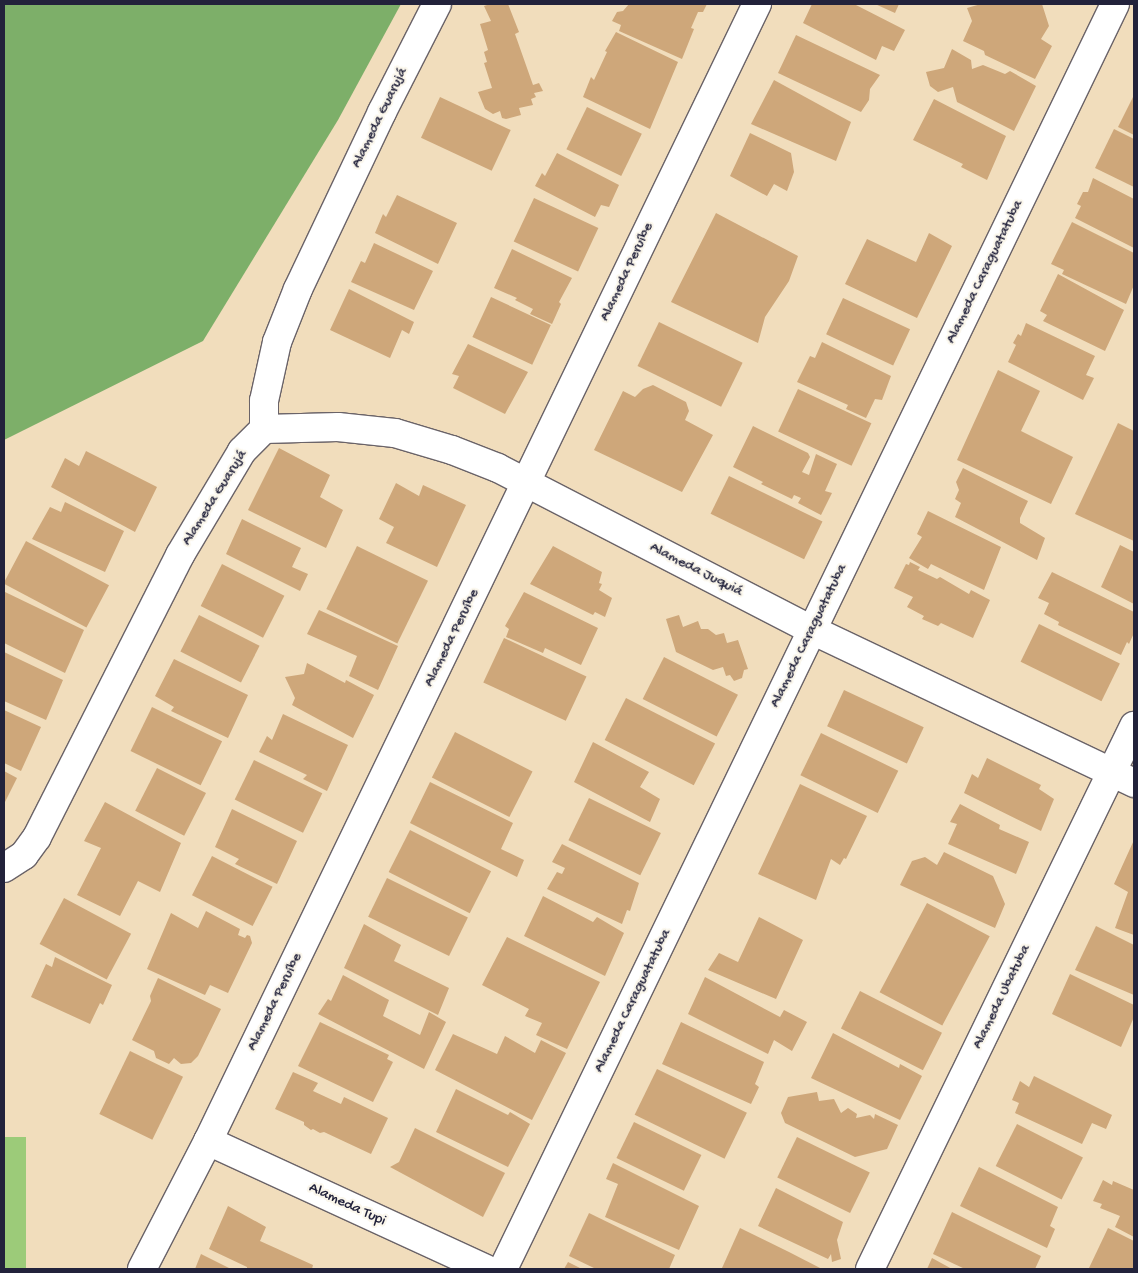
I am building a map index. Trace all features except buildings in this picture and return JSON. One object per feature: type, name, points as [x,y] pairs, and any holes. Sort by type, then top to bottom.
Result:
[{"type":"street","name":"Alameda Guarujá","points":[[5,868],[24,855],[37,837],[180,555],[242,451],[264,429],[264,401],[277,342],[298,289],[382,112],[437,4]]},
{"type":"street","name":"Alameda Peruíbe","points":[[142,1269],[208,1141],[757,4]]},
{"type":"street","name":"Alameda Caraguatatuba","points":[[503,1269],[1115,4]]},
{"type":"street","name":"Alameda Juquiá","points":[[264,429],[338,427],[395,433],[452,450],[498,468],[812,630],[1123,778]]},
{"type":"street","name":"Alameda Ubatuba","points":[[870,1269],[1123,778],[1134,726]]},
{"type":"street","name":"Alameda Tupi","points":[[208,1141],[486,1269]]},
{"type":"green space","points":[[4,4],[401,4],[338,120],[203,341],[4,440]]},
{"type":"green space","points":[[4,1137],[26,1137],[26,1269],[4,1269]]}]
